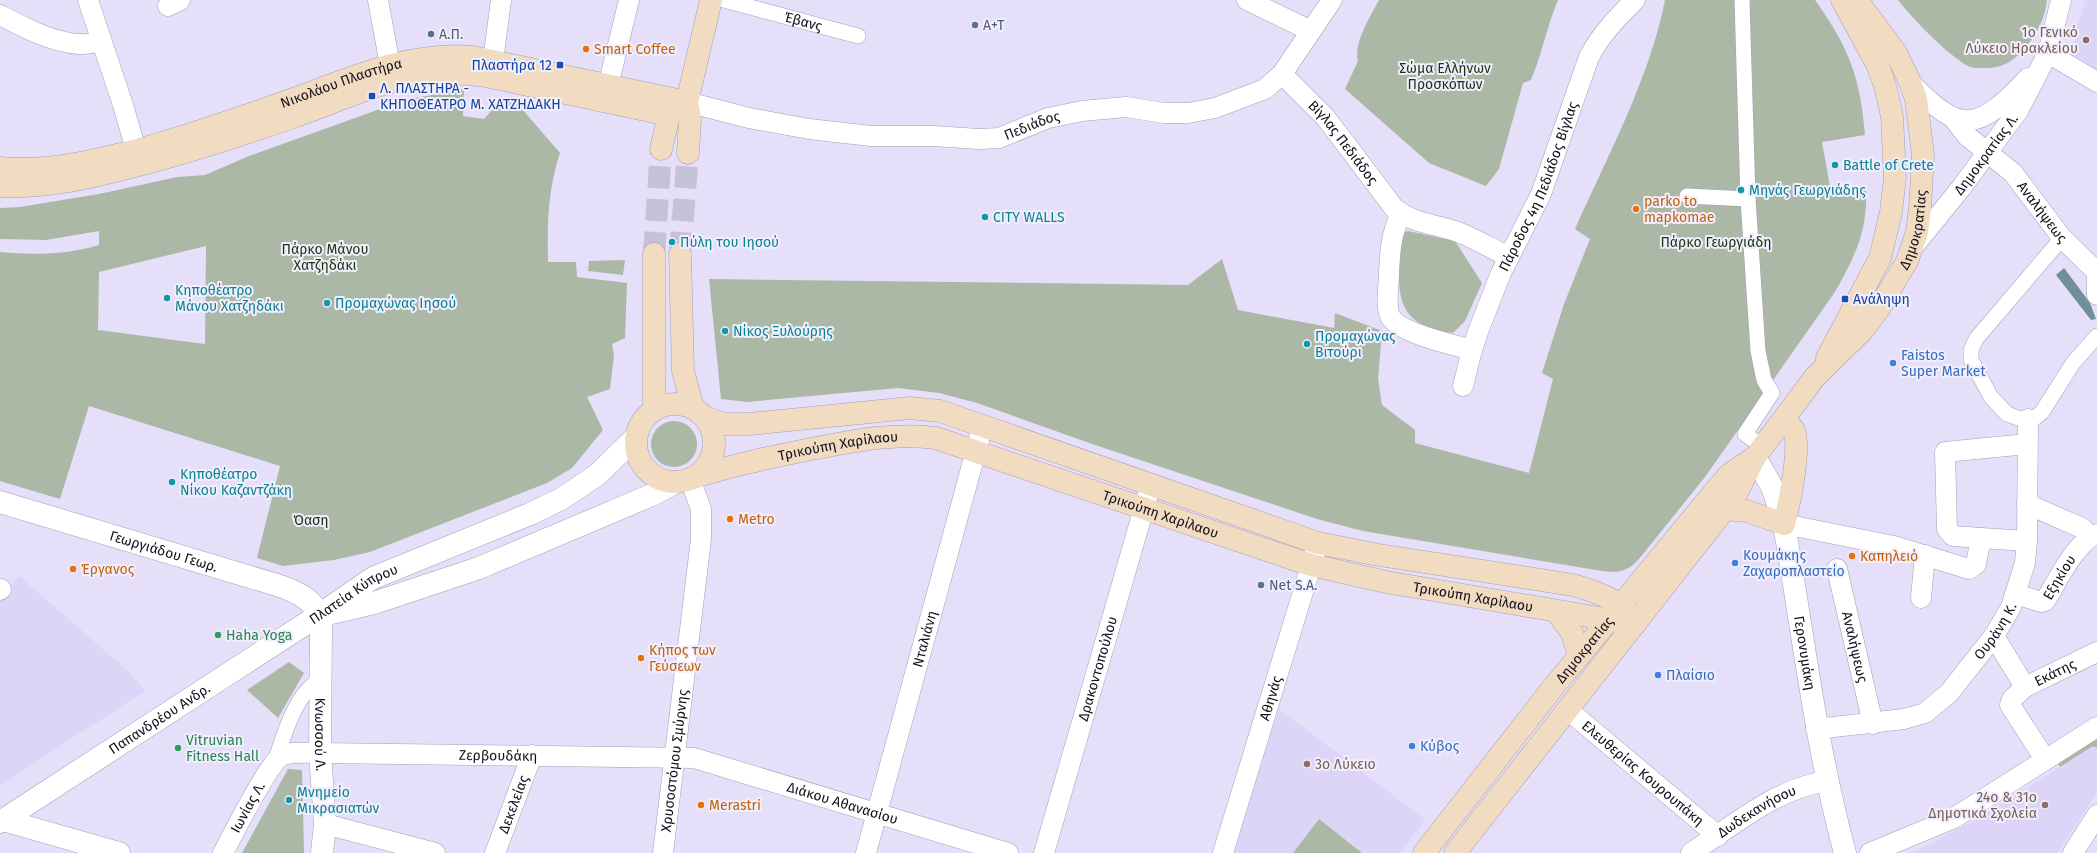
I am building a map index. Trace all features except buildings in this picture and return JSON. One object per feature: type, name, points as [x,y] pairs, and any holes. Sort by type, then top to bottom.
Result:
[{"type":"main road","points":[[688,153],[690,119],[687,102],[711,0]]},
{"type":"main road","name":"Δημοκρατίας","points":[[1819,373],[1876,266],[1886,234],[1894,190],[1894,135],[1890,103],[1878,66],[1842,0]]},
{"type":"main road","name":"Δημοκρατίας","points":[[1454,853],[1725,509],[1743,482],[1759,452],[1819,373],[1868,323],[1896,282],[1913,247],[1920,208],[1924,155],[1919,112],[1910,82],[1896,53],[1857,0]]},
{"type":"main road","name":"Νικολάου Πλαστήρα","points":[[0,168],[30,169],[63,166],[136,150],[241,119],[390,65],[426,57],[446,56],[493,61],[687,102]]},
{"type":"main road","name":"Νικολάου Πλαστήρα","points":[[0,186],[21,187],[50,185],[138,166],[220,142],[384,84],[433,74],[457,73],[486,76],[669,114]]},
{"type":"main road","points":[[661,149],[669,114],[687,102]]},
{"type":"main road","points":[[654,254],[654,410]]},
{"type":"main road","points":[[680,254],[683,371],[698,413],[713,436],[713,450],[704,468],[683,481],[659,478],[644,466],[638,455],[636,437],[640,424],[654,410],[672,404],[682,405],[698,413]]},
{"type":"main road","name":"Τρικούπη Χαρίλαου","points":[[698,413],[724,424],[750,424],[920,408],[940,411],[1318,543],[1387,557],[1573,585],[1601,594],[1615,613]]},
{"type":"main road","points":[[1725,509],[1747,511],[1784,524],[1791,492],[1796,444],[1793,429],[1784,420]]},
{"type":"main road","name":"Τρικούπη Χαρίλαου","points":[[683,481],[716,470],[759,459],[881,436],[936,438],[1311,565],[1386,582],[1556,611],[1615,613]]},
{"type":"main road","name":"Δημοκρατίας","points":[[1424,853],[1579,656],[1720,485],[1730,474],[1759,452]]},
{"type":"main road","points":[[1556,611],[1572,633],[1579,656]]},
{"type":"main road","points":[[1615,613],[1635,624]]},
{"type":"street","points":[[88,0],[100,41],[123,105],[136,150]]},
{"type":"street","points":[[378,0],[390,65]]},
{"type":"street","points":[[493,61],[501,0]]},
{"type":"street","points":[[608,86],[629,0]]},
{"type":"street","name":"Έβανς","points":[[724,0],[858,36]]},
{"type":"street","points":[[1247,0],[1311,31]]},
{"type":"street","name":"Πεδιάδος","points":[[687,102],[779,124],[832,132],[871,136],[933,136],[989,139],[999,138],[1048,118],[1082,111],[1126,107],[1177,114],[1201,111],[1255,94],[1265,89],[1282,74],[1332,0]]},
{"type":"street","name":"Πάροδος 4η Πεδιάδος Βίγλας","points":[[1463,386],[1472,350],[1509,257],[1541,194],[1589,57],[1596,43],[1611,24],[1635,0]]},
{"type":"street","points":[[1742,0],[1748,198],[1758,351],[1764,380],[1772,393],[1745,434],[1759,452]]},
{"type":"street","name":"Δημοκρατίας Λ.","points":[[1913,247],[1988,152],[2018,111],[2046,58],[2061,0]]},
{"type":"street","points":[[1,20],[73,44],[85,44],[100,41]]},
{"type":"street","points":[[1954,119],[1970,121],[1988,114],[2002,104],[2046,58],[2097,82]]},
{"type":"street","name":"Βίγλας Πεδιάδος","points":[[1282,74],[1326,118],[1394,208],[1401,214]]},
{"type":"street","name":"Αναλήψεως","points":[[1910,82],[1931,103],[1954,119],[1962,130],[2005,165],[2021,182],[2062,238],[2096,268],[2097,295]]},
{"type":"street","points":[[1687,196],[1748,198]]},
{"type":"street","points":[[1472,350],[1408,329],[1398,325],[1391,318],[1388,305],[1390,248],[1394,230],[1401,214],[1416,221],[1460,233],[1509,257]]},
{"type":"street","points":[[2062,238],[1976,339],[1971,350],[1971,360],[1996,404],[2010,416],[2028,419],[2036,417],[2042,412],[2073,363],[2097,336]]},
{"type":"street","name":"Ουράνη Κ.","points":[[1816,729],[1873,724],[1916,716],[1932,709],[1959,682],[1994,636],[2011,607],[2025,563],[2027,541],[2028,419]]},
{"type":"street","name":"Νταλιάνη","points":[[866,853],[983,425]]},
{"type":"street","name":"Πλατεία Κύπρου","points":[[320,615],[358,588],[383,573],[530,514],[562,499],[597,475],[636,437]]},
{"type":"street","points":[[2027,541],[1953,536],[1947,529],[1945,452],[2028,444]]},
{"type":"street","name":"Γερονυμάκη","points":[[1759,452],[1784,524],[1816,729],[1826,781],[1845,853]]},
{"type":"street","name":"Πλατεία Κύπρου","points":[[320,615],[374,603],[479,568],[683,481]]},
{"type":"street","name":"Χρυσοστόμου Σμύρνης","points":[[663,853],[676,756],[702,526],[700,509],[683,481]]},
{"type":"street","name":"Δρακοντοπούλου","points":[[1044,853],[1151,484]]},
{"type":"street","name":"Γεωργιάδου Γεωρ.","points":[[0,502],[282,586],[308,600],[320,615]]},
{"type":"street","points":[[2027,504],[2082,528],[2093,535]]},
{"type":"street","points":[[1784,524],[1925,555],[1969,569],[1976,564],[1981,538]]},
{"type":"street","name":"Εξηκίου","points":[[2016,594],[2041,602],[2045,601],[2080,546],[2093,535]]},
{"type":"street","name":"Αθηνάς","points":[[1223,853],[1318,543]]},
{"type":"street","points":[[1921,598],[1925,555]]},
{"type":"street","name":"Αναλήψεως","points":[[1837,569],[1873,724]]},
{"type":"street","name":"Κνωσσού Λ.","points":[[320,615],[320,753],[325,824],[322,853]]},
{"type":"street","name":"Παπανδρέου Ανδρ.","points":[[2,821],[320,615]]},
{"type":"street","name":"Εκάτης","points":[[1994,636],[2025,687],[2097,652]]},
{"type":"street","name":"Ιωνίας Λ.","points":[[223,853],[275,762],[285,732],[304,696],[312,685],[320,681]]},
{"type":"street","points":[[2025,687],[2012,699],[2010,705],[2045,759]]},
{"type":"street","name":"Ελευθερίας Κουρουπάκη","points":[[1568,710],[1718,836]]},
{"type":"street","points":[[1870,853],[1954,818],[2097,727]]},
{"type":"street","points":[[275,762],[279,757],[286,754],[320,753]]},
{"type":"street","name":"Ζερβουδάκη","points":[[320,753],[676,756]]},
{"type":"street","name":"Δεκελείας","points":[[495,853],[532,755]]},
{"type":"street","name":"Διάκου Αθανασίου","points":[[676,756],[704,759],[1008,853]]},
{"type":"street","name":"Δωδεκανήσου","points":[[1691,853],[1788,791],[1803,785],[1826,781]]},
{"type":"street","points":[[2072,853],[2097,815]]},
{"type":"street","points":[[2,821],[119,853]]},
{"type":"street","points":[[325,824],[435,853]]},
{"type":"shaded area","name":"1ο Γενικό Λύκειο Ηρακλείου","points":[[2086,0],[2097,0],[2097,69],[2073,54],[2077,26]]},
{"type":"shaded area","points":[[2064,268],[2090,303],[2096,319],[2091,320],[2056,275]]},
{"type":"shaded area","points":[[19,576],[127,670],[145,691],[0,785],[0,598]]},
{"type":"shaded area","name":"3ο Λύκειο","points":[[1279,709],[1426,820],[1399,853],[1233,853]]},
{"type":"shaded area","name":"24ο & 31ο Δημοτικά Σχολεία","points":[[2093,746],[2097,748],[2097,792],[2058,853],[1912,853],[1981,817]]},
{"type":"green space","name":"Σώμα Ελλήνων Προσκόπων","points":[[1379,0],[1558,0],[1531,80],[1523,83],[1499,169],[1486,186],[1429,163],[1345,89],[1358,61],[1357,54],[1360,38]]},
{"type":"green space","name":"Πάρκο Γεωργιάδη","points":[[1665,0],[1815,0],[1827,17],[1851,63],[1860,96],[1865,135],[1822,142],[1830,187],[1866,186],[1866,202],[1863,229],[1855,254],[1835,292],[1705,477],[1639,559],[1625,570],[1609,572],[1363,531],[1317,519],[1095,445],[977,403],[939,393],[898,388],[747,402],[721,399],[709,279],[1188,285],[1222,259],[1238,310],[1334,328],[1335,313],[1382,331],[1378,379],[1382,405],[1415,430],[1415,443],[1529,473],[1553,379],[1542,373],[1564,304],[1590,239],[1575,229],[1614,145],[1638,88],[1658,30]]},
{"type":"green space","points":[[1898,0],[2047,0],[2042,21],[2036,33],[2018,56],[2004,65],[1994,68],[1976,68],[1970,67],[1952,55],[1912,17]]},
{"type":"green space","name":"Πάρκο Μάνου Χατζηδάκι","points":[[464,89],[463,116],[484,119],[499,102],[516,102],[560,153],[553,180],[549,207],[548,262],[576,262],[577,277],[627,283],[625,338],[612,344],[614,355],[610,389],[587,397],[603,430],[572,468],[547,483],[370,552],[334,560],[283,566],[257,558],[280,466],[89,406],[60,499],[0,481],[0,252],[25,254],[75,251],[99,245],[99,231],[46,240],[0,239],[0,208],[20,207],[99,194],[177,177],[205,175],[249,156],[405,100]],"holes":[[[206,246],[205,344],[98,330],[99,272]]]},
{"type":"green space","points":[[1408,231],[1455,241],[1482,283],[1465,321],[1453,333],[1432,329],[1417,321],[1407,312],[1402,300],[1399,286],[1399,271],[1401,235]]},
{"type":"green space","points":[[625,260],[623,275],[588,271],[589,261]]},
{"type":"green space","points":[[669,421],[679,421],[691,427],[696,435],[696,453],[691,461],[683,466],[669,467],[661,464],[654,457],[651,449],[651,439],[654,431],[661,424]]},
{"type":"green space","points":[[289,662],[304,673],[278,718],[247,690]]},
{"type":"green space","points":[[2097,734],[2097,748],[2093,746],[2060,767],[2056,760]]},
{"type":"green space","points":[[288,769],[302,770],[304,853],[242,853]]},
{"type":"green space","points":[[1319,819],[1362,853],[1293,853]]},
{"type":"tunnel","points":[[654,254],[661,149]]},
{"type":"tunnel","points":[[680,254],[688,153]]},
{"type":"place","name":"A+T","points":[[975,25]]},
{"type":"place","name":"Α.Π.","points":[[431,34]]},
{"type":"place","name":"1ο Γενικό Λύκειο Ηρακλείου","points":[[2086,40]]},
{"type":"place","name":"Smart Coffee","points":[[586,49]]},
{"type":"place","name":"Πλαστήρα 12","points":[[560,65]]},
{"type":"place","name":"Λ. ΠΛΑΣΤΗΡΑ - ΚΗΠΟΘΕΑΤΡΟ Μ. ΧΑΤΖΗΔΑΚΗ","points":[[372,96]]},
{"type":"place","name":"Battle of Crete","points":[[1835,165]]},
{"type":"place","name":"Μηνάς Γεωργιάδης","points":[[1741,190]]},
{"type":"place","name":"parko to mapkomae","points":[[1636,209]]},
{"type":"place","name":"CITY WALLS","points":[[985,217]]},
{"type":"place","name":"Πύλη του Ιησού","points":[[672,242]]},
{"type":"place","name":"Κηποθέατρο Μάνου Χατζηδάκι","points":[[167,298]]},
{"type":"place","name":"Ανάληψη","points":[[1845,299]]},
{"type":"place","name":"Προμαχώνας Ιησού","points":[[327,303]]},
{"type":"place","name":"Νίκος Ξυλούρης","points":[[725,331]]},
{"type":"place","name":"Προμαχώνας Βιτούρι","points":[[1307,344]]},
{"type":"place","name":"Faistos Super Market","points":[[1893,363]]},
{"type":"place","name":"Κηποθέατρο Νίκου Καζαντζάκη","points":[[172,482]]},
{"type":"place","name":"Metro","points":[[730,519]]},
{"type":"place","name":"Καπηλειό","points":[[1852,556]]},
{"type":"place","name":"Κουμάκης Ζαχαροπλαστείο","points":[[1735,563]]},
{"type":"place","name":"Έργανος","points":[[73,569]]},
{"type":"place","name":"Net S.A.","points":[[1261,585]]},
{"type":"place","name":"Haha Yoga","points":[[218,635]]},
{"type":"place","name":"Κήπος των Γεύσεων","points":[[641,658]]},
{"type":"place","name":"Πλαίσιο","points":[[1658,675]]},
{"type":"place","name":"Κύβος","points":[[1412,746]]},
{"type":"place","name":"Vitruvian Fitness Hall","points":[[178,748]]},
{"type":"place","name":"3ο Λύκειο","points":[[1307,764]]},
{"type":"place","name":"Μνημείο Μικρασιατών","points":[[289,800]]},
{"type":"place","name":"Merastri","points":[[701,805]]},
{"type":"place","name":"24ο & 31ο Δημοτικά Σχολεία","points":[[2045,805]]},
{"type":"park label","name":"Όαση","points":[[311,520]]}]
